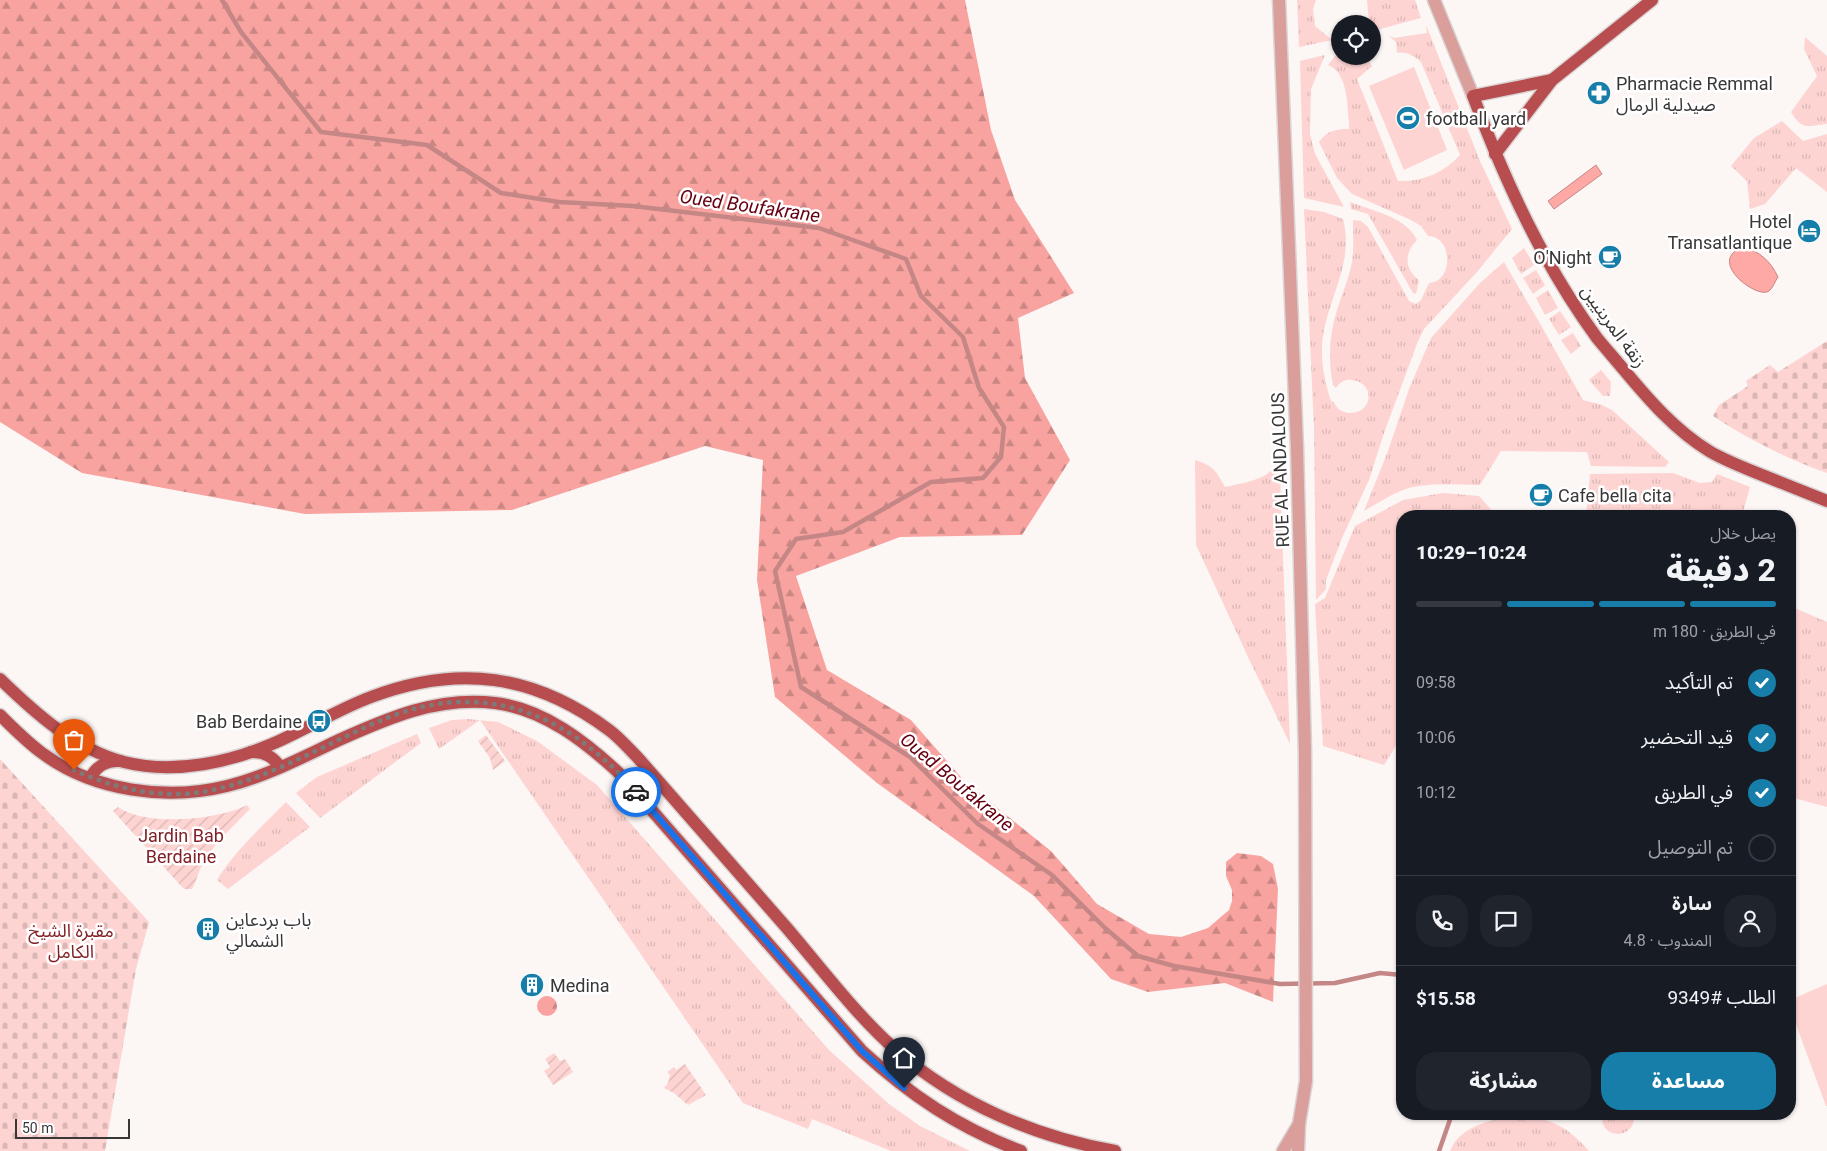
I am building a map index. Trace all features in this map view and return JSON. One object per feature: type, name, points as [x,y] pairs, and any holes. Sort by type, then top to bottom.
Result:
[{"type":"main road","points":[[1495,154],[1552,80],[1652,0]]},
{"type":"main road","points":[[1473,96],[1552,80]]},
{"type":"main road","name":"زنقة المرينيين","points":[[1473,96],[1495,154],[1528,223],[1572,301],[1598,338],[1653,404],[1682,431],[1718,456],[1827,501]]},
{"type":"main road","points":[[90,778],[96,769],[113,761],[142,766],[170,767],[210,762],[252,752],[370,697],[412,684],[441,678],[469,677],[500,680],[528,687],[557,698],[586,714],[611,732],[639,759],[858,1011],[898,1052],[947,1088],[996,1114],[1055,1137],[1115,1151]]},
{"type":"main road","points":[[0,679],[28,706],[66,736],[123,762]]},
{"type":"main road","points":[[0,715],[42,753],[90,778],[148,793],[200,792],[229,786],[280,767],[386,719],[438,704],[466,702],[496,703],[542,718],[569,732],[595,750],[621,775],[862,1051],[889,1076],[920,1100],[948,1118],[1021,1151]]},
{"type":"main road","points":[[252,752],[262,752],[270,756],[280,767]]},
{"type":"street","name":"RUE AL ANDALOUS","points":[[1279,0],[1298,477],[1306,753],[1306,1081],[1299,1124]]},
{"type":"street","name":"زنقة المرينيين","points":[[1434,0],[1473,96]]},
{"type":"street","points":[[1283,1151],[1299,1124]]},
{"type":"street","points":[[1298,1151],[1299,1124]]},
{"type":"green space","points":[[0,0],[965,0],[991,130],[1015,200],[1074,293],[1018,318],[1025,378],[1070,460],[1022,535],[900,537],[796,576],[827,670],[911,720],[966,783],[1051,851],[1097,904],[1149,934],[1181,937],[1208,928],[1229,910],[1232,901],[1232,890],[1226,876],[1226,862],[1237,853],[1261,856],[1273,864],[1278,889],[1273,1002],[1225,983],[1148,992],[1111,979],[1034,896],[877,783],[775,697],[757,580],[763,460],[705,446],[512,510],[305,514],[82,473],[0,422]]},
{"type":"green space","points":[[1297,0],[1316,0],[1313,9],[1315,26],[1331,40],[1299,47]]},
{"type":"green space","points":[[1367,0],[1415,0],[1421,18],[1381,29],[1381,15],[1368,15]]},
{"type":"green space","points":[[1426,25],[1480,161],[1512,229],[1477,272],[1424,329],[1384,433],[1369,480],[1342,538],[1326,580],[1326,589],[1316,600],[1314,429],[1304,209],[1324,212],[1343,219],[1346,235],[1343,267],[1325,328],[1322,359],[1331,401],[1344,412],[1357,412],[1363,409],[1367,404],[1368,398],[1368,392],[1360,382],[1347,380],[1336,388],[1333,385],[1330,366],[1332,329],[1352,262],[1353,220],[1361,221],[1368,227],[1409,301],[1416,304],[1421,300],[1429,283],[1437,281],[1443,275],[1447,260],[1446,251],[1442,244],[1436,238],[1428,236],[1421,226],[1352,194],[1337,178],[1319,142],[1332,131],[1349,129],[1349,123],[1347,98],[1343,82],[1335,69],[1328,65],[1331,61],[1331,65],[1371,65],[1357,79],[1398,181],[1424,178],[1447,167],[1460,155],[1421,62],[1410,54],[1397,53],[1396,42],[1388,35],[1394,38],[1427,33]]},
{"type":"green space","points":[[1805,37],[1827,56],[1827,124],[1802,125],[1791,112],[1817,76],[1804,49]]},
{"type":"green space","points":[[1325,55],[1311,89],[1310,134],[1315,154],[1344,207],[1304,198],[1300,61]]},
{"type":"green space","name":"football yard","points":[[1414,67],[1447,150],[1404,170],[1369,86]]},
{"type":"green space","points":[[1782,121],[1803,141],[1827,134],[1827,192],[1796,168],[1765,204],[1750,209],[1747,181],[1731,166],[1754,138]]},
{"type":"green space","points":[[1350,202],[1397,220],[1412,232],[1417,240],[1408,255],[1408,266],[1419,280],[1416,294],[1413,293],[1368,214],[1351,209]]},
{"type":"green space","points":[[1524,248],[1534,265],[1521,274],[1512,258]]},
{"type":"green space","points":[[1504,262],[1583,400],[1612,410],[1669,462],[1665,467],[1591,466],[1587,452],[1501,451],[1480,485],[1424,485],[1406,489],[1395,493],[1364,511],[1388,451],[1409,389],[1431,338],[1480,283]]},
{"type":"green space","points":[[1536,270],[1545,285],[1533,294],[1523,278]]},
{"type":"green space","points":[[1548,290],[1558,308],[1545,315],[1536,298]]},
{"type":"green space","points":[[1560,311],[1571,327],[1559,335],[1549,319]]},
{"type":"green space","points":[[1573,333],[1581,346],[1571,354],[1561,340]]},
{"type":"green space","points":[[1827,341],[1827,473],[1768,448],[1713,416],[1719,405],[1748,386],[1746,381],[1770,365],[1778,372]]},
{"type":"green space","points":[[1601,370],[1611,382],[1610,396],[1603,396],[1589,380]]},
{"type":"green space","points":[[1195,460],[1206,464],[1214,470],[1225,487],[1255,480],[1277,468],[1280,476],[1290,744],[1196,545]]},
{"type":"green space","points":[[1673,473],[1700,483],[1712,482],[1717,474],[1750,487],[1744,510],[1586,510],[1590,474]]},
{"type":"green space","points":[[1443,493],[1479,496],[1492,510],[1396,510],[1396,746],[1384,765],[1323,746],[1315,604],[1325,598],[1355,526],[1403,500]]},
{"type":"green space","points":[[1796,609],[1827,622],[1827,807],[1796,799]]},
{"type":"green space","points":[[452,720],[480,720],[439,749],[429,728]]},
{"type":"green space","points":[[480,720],[498,722],[537,741],[597,785],[829,1050],[889,1104],[920,1126],[970,1151],[891,1151],[812,1119],[808,1129],[743,1103]]},
{"type":"green space","points":[[417,734],[421,743],[320,818],[296,793],[317,777]]},
{"type":"green space","points":[[486,735],[505,761],[493,770],[490,758],[478,741]]},
{"type":"green space","name":"مقبرة الشيخ الكامل","points":[[0,759],[149,922],[136,969],[105,1151],[0,1151]]},
{"type":"green space","points":[[286,802],[310,827],[228,889],[217,880],[224,869],[249,839]]},
{"type":"green space","name":"Jardin Bab Berdaine","points":[[247,805],[250,809],[209,853],[192,889],[182,887],[113,811],[118,807],[130,813],[146,817],[182,819],[219,814]]},
{"type":"green space","points":[[1827,984],[1827,1106],[1796,1024],[1796,997]]},
{"type":"green space","points":[[547,996],[554,999],[557,1006],[554,1013],[547,1016],[540,1013],[537,1006],[540,999]]},
{"type":"green space","points":[[554,1053],[560,1061],[565,1059],[573,1072],[553,1085],[544,1071],[550,1067],[545,1059]]},
{"type":"green space","points":[[685,1064],[706,1095],[688,1105],[674,1093],[664,1088],[668,1083],[670,1075],[667,1072],[674,1067],[676,1070]]},
{"type":"green space","points":[[1493,1120],[1545,1120],[1568,1131],[1589,1151],[1450,1151],[1462,1134]]},
{"type":"green space","points":[[1603,1120],[1633,1120],[1630,1129],[1618,1134],[1606,1129]]},
{"type":"shaded area","points":[[1596,165],[1602,174],[1554,209],[1548,201]]},
{"type":"shaded area","points":[[1743,247],[1760,254],[1778,277],[1769,291],[1755,290],[1746,285],[1732,269],[1729,261],[1733,253]]},
{"type":"waterway","name":"Oued Boufakrane","points":[[222,0],[241,32],[321,132],[427,145],[501,193],[559,202],[633,206],[819,228],[906,259],[921,296],[963,337],[979,388],[1004,427],[1001,457],[983,478],[931,482],[843,532],[796,539],[775,571],[801,687],[910,757],[978,824],[1052,875],[1105,928],[1138,956],[1174,966],[1280,984],[1335,983],[1380,973],[1396,974]]},
{"type":"waterway","name":"Oued Boufakrane","points":[[1439,1151],[1450,1120]]},
{"type":"way so far","points":[[74,770],[90,778],[129,790],[148,793],[200,792],[229,786],[280,767],[386,719],[416,709],[438,704],[466,702],[496,703],[542,718],[569,732],[595,750],[636,792]]},
{"type":"place","name":"Pharmacie Remmal صيدلية الرمال","points":[[1599,93]]},
{"type":"place","name":"football yard","points":[[1408,118]]},
{"type":"place","name":"Hotel Transatlantique","points":[[1809,231]]},
{"type":"place","name":"O'Night","points":[[1610,257]]},
{"type":"place","name":"Cafe bella cita","points":[[1541,495]]},
{"type":"place","name":"Bab Berdaine","points":[[319,721]]},
{"type":"place","name":"باب بردعاين الشمالي","points":[[208,929]]},
{"type":"place","name":"Medina","points":[[532,985]]},
{"type":"route","points":[[636,792],[862,1051],[904,1088]]}]
